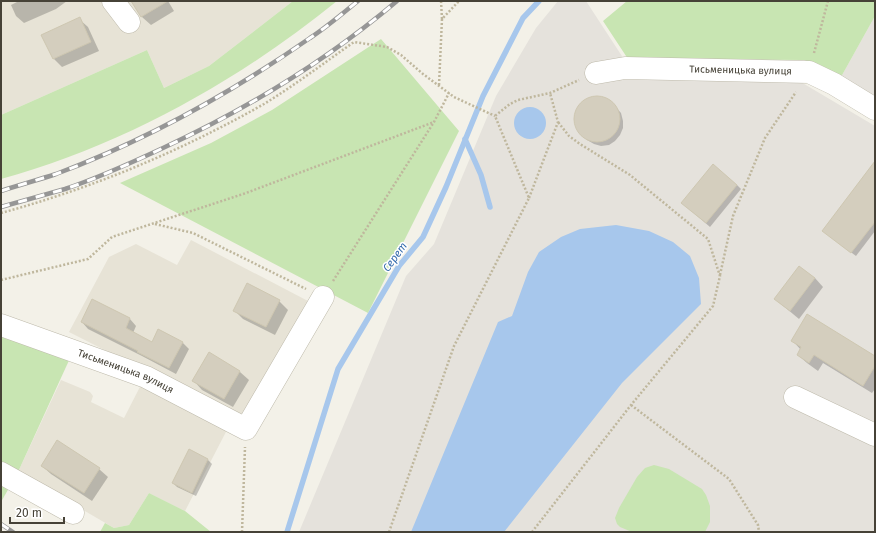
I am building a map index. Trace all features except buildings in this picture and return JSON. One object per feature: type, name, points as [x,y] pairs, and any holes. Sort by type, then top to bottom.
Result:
[{"type":"street","points":[[113,1],[129,22]]},
{"type":"street","name":"Тисьменицька вулиця","points":[[596,73],[625,68],[809,72],[834,84],[875,109]]},
{"type":"street","points":[[246,429],[323,297]]},
{"type":"street","name":"Тисьменицька вулиця","points":[[1,325],[146,376],[246,429]]},
{"type":"street","points":[[795,397],[875,435]]},
{"type":"street","points":[[1,472],[73,513]]},
{"type":"path","points":[[439,86],[442,19],[441,1]]},
{"type":"path","points":[[442,19],[459,1]]},
{"type":"path","points":[[532,532],[631,405],[713,306],[733,216],[765,138],[809,72],[828,1]]},
{"type":"path","points":[[1,213],[67,194],[140,165],[206,135],[265,103],[354,42],[387,47],[401,55],[423,74],[454,97],[495,116],[530,198]]},
{"type":"path","points":[[495,116],[510,104],[518,100],[550,93],[596,73]]},
{"type":"path","points":[[154,224],[193,233],[323,297],[434,122],[449,93]]},
{"type":"path","points":[[550,93],[558,122],[569,136],[630,174],[708,239],[720,276]]},
{"type":"path","points":[[1,280],[88,259],[112,237],[246,193],[434,122]]},
{"type":"path","points":[[389,532],[454,346],[530,198],[558,122]]},
{"type":"path","points":[[631,405],[729,479],[758,525],[759,532]]},
{"type":"path","points":[[242,532],[246,429]]},
{"type":"shaded area","points":[[1,1],[293,1],[209,66],[164,88],[147,50],[1,115]]},
{"type":"shaded area","points":[[558,1],[586,1],[633,73],[789,75],[875,126],[875,532],[299,532],[406,276],[434,244],[496,96],[536,28]]},
{"type":"shaded area","points":[[875,16],[875,98],[841,77]]},
{"type":"shaded area","points":[[191,240],[308,301],[246,412],[231,414],[69,332],[109,257],[136,244],[177,265]]},
{"type":"shaded area","points":[[61,380],[90,392],[93,396],[91,402],[124,418],[143,381],[229,426],[185,511],[149,493],[129,525],[114,528],[18,472]]},
{"type":"green space","points":[[293,1],[337,1],[261,58],[178,107],[135,129],[91,148],[46,165],[1,179],[1,115],[147,50],[164,88],[209,66]]},
{"type":"green space","points":[[627,1],[875,1],[875,16],[841,77],[804,60],[628,59],[603,21]]},
{"type":"green space","points":[[381,39],[459,131],[368,313],[120,183],[211,143],[272,110]]},
{"type":"green space","points":[[1,330],[71,356],[18,472],[1,502]]},
{"type":"green space","points":[[654,465],[669,469],[702,489],[710,506],[710,522],[705,532],[632,532],[620,527],[617,524],[615,518],[619,508],[637,477],[645,468]]},
{"type":"green space","points":[[149,493],[185,511],[211,532],[100,532],[105,523],[114,528],[129,525]]},
{"type":"water","points":[[530,107],[536,108],[543,114],[546,123],[545,129],[539,136],[530,139],[524,138],[517,132],[514,123],[515,117],[521,110]]},
{"type":"water","points":[[616,225],[649,231],[673,242],[690,256],[699,278],[701,304],[622,383],[504,532],[411,532],[498,322],[512,316],[528,272],[539,252],[561,237],[580,229]]},
{"type":"waterway","name":"Серет","points":[[287,532],[338,369],[399,266],[423,237],[446,187],[483,96],[523,18],[539,1]]},
{"type":"waterway","points":[[465,139],[481,175],[490,207]]},
{"type":"railway","points":[[1,191],[56,174],[90,161],[156,131],[188,114],[250,78],[323,29],[358,1]]},
{"type":"railway","points":[[1,207],[65,189],[127,165],[225,117],[314,64],[397,1]]},
{"type":"railway","points":[[1,524],[13,532]]}]
